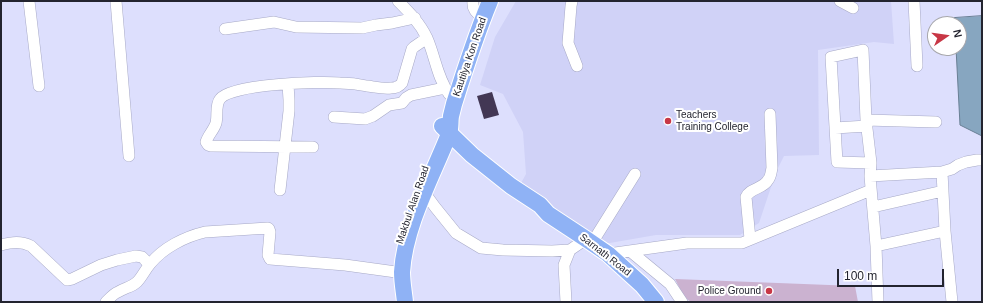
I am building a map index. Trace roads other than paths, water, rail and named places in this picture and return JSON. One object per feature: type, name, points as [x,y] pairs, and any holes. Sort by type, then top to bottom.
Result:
[{"type":"highway","name":"Kautilya Kon Road","points":[[447,125],[467,62],[490,1]]},
{"type":"highway","name":"Makbul Alan Road","points":[[405,302],[402,273],[404,254],[410,232],[447,125]]},
{"type":"highway","name":"Makbul Alan Road","points":[[398,302],[396,272],[402,231],[447,125]]},
{"type":"highway","name":"Sarnath Road","points":[[447,125],[472,155],[511,186],[540,205],[548,214],[608,254],[642,285],[656,302]]},
{"type":"street","points":[[28,1],[39,86]]},
{"type":"street","points":[[116,1],[129,156]]},
{"type":"street","points":[[398,1],[415,18],[427,38],[445,88],[447,125]]},
{"type":"street","points":[[473,1],[472,6],[483,18]]},
{"type":"street","points":[[572,1],[568,42],[577,66]]},
{"type":"street","points":[[840,1],[853,8]]},
{"type":"street","points":[[914,1],[917,66]]},
{"type":"street","points":[[225,29],[274,22],[296,28],[362,28],[415,18]]},
{"type":"street","points":[[313,146],[211,146],[206,142],[216,123],[218,103],[222,97],[252,87],[306,83],[337,82],[396,88],[402,83],[412,49],[427,38]]},
{"type":"street","points":[[871,162],[837,162],[831,57],[862,50],[866,123],[871,162],[870,176],[876,246],[878,302]]},
{"type":"street","points":[[280,190],[289,111],[288,84]]},
{"type":"street","points":[[334,117],[368,119],[389,105],[402,103],[408,96],[445,88]]},
{"type":"street","points":[[750,240],[746,197],[750,191],[765,184],[770,178],[772,168],[770,114]]},
{"type":"street","points":[[835,128],[866,123],[936,122]]},
{"type":"street","points":[[870,176],[942,172],[966,162],[982,160]]},
{"type":"street","points":[[942,172],[945,231],[952,302]]},
{"type":"street","points":[[424,192],[456,233],[481,248],[503,250],[570,250],[589,241],[635,174]]},
{"type":"street","points":[[608,254],[686,243],[742,243],[871,190]]},
{"type":"street","points":[[873,208],[943,191]]},
{"type":"street","points":[[106,302],[118,292],[132,286],[139,280],[150,264],[169,248],[184,239],[205,232],[266,228],[269,229],[270,232],[268,256],[272,260],[345,265],[396,272]]},
{"type":"street","points":[[876,246],[945,231]]},
{"type":"street","points":[[1,245],[17,242],[31,246],[67,280],[108,262],[136,256],[142,257],[150,264]]},
{"type":"street","points":[[566,302],[564,265],[570,250]]},
{"type":"street","points":[[630,251],[670,284],[682,302]]},
{"type":"place","name":"Teachers Training College","points":[[668,121]]},
{"type":"place","name":"Police Ground","points":[[769,291]]}]
